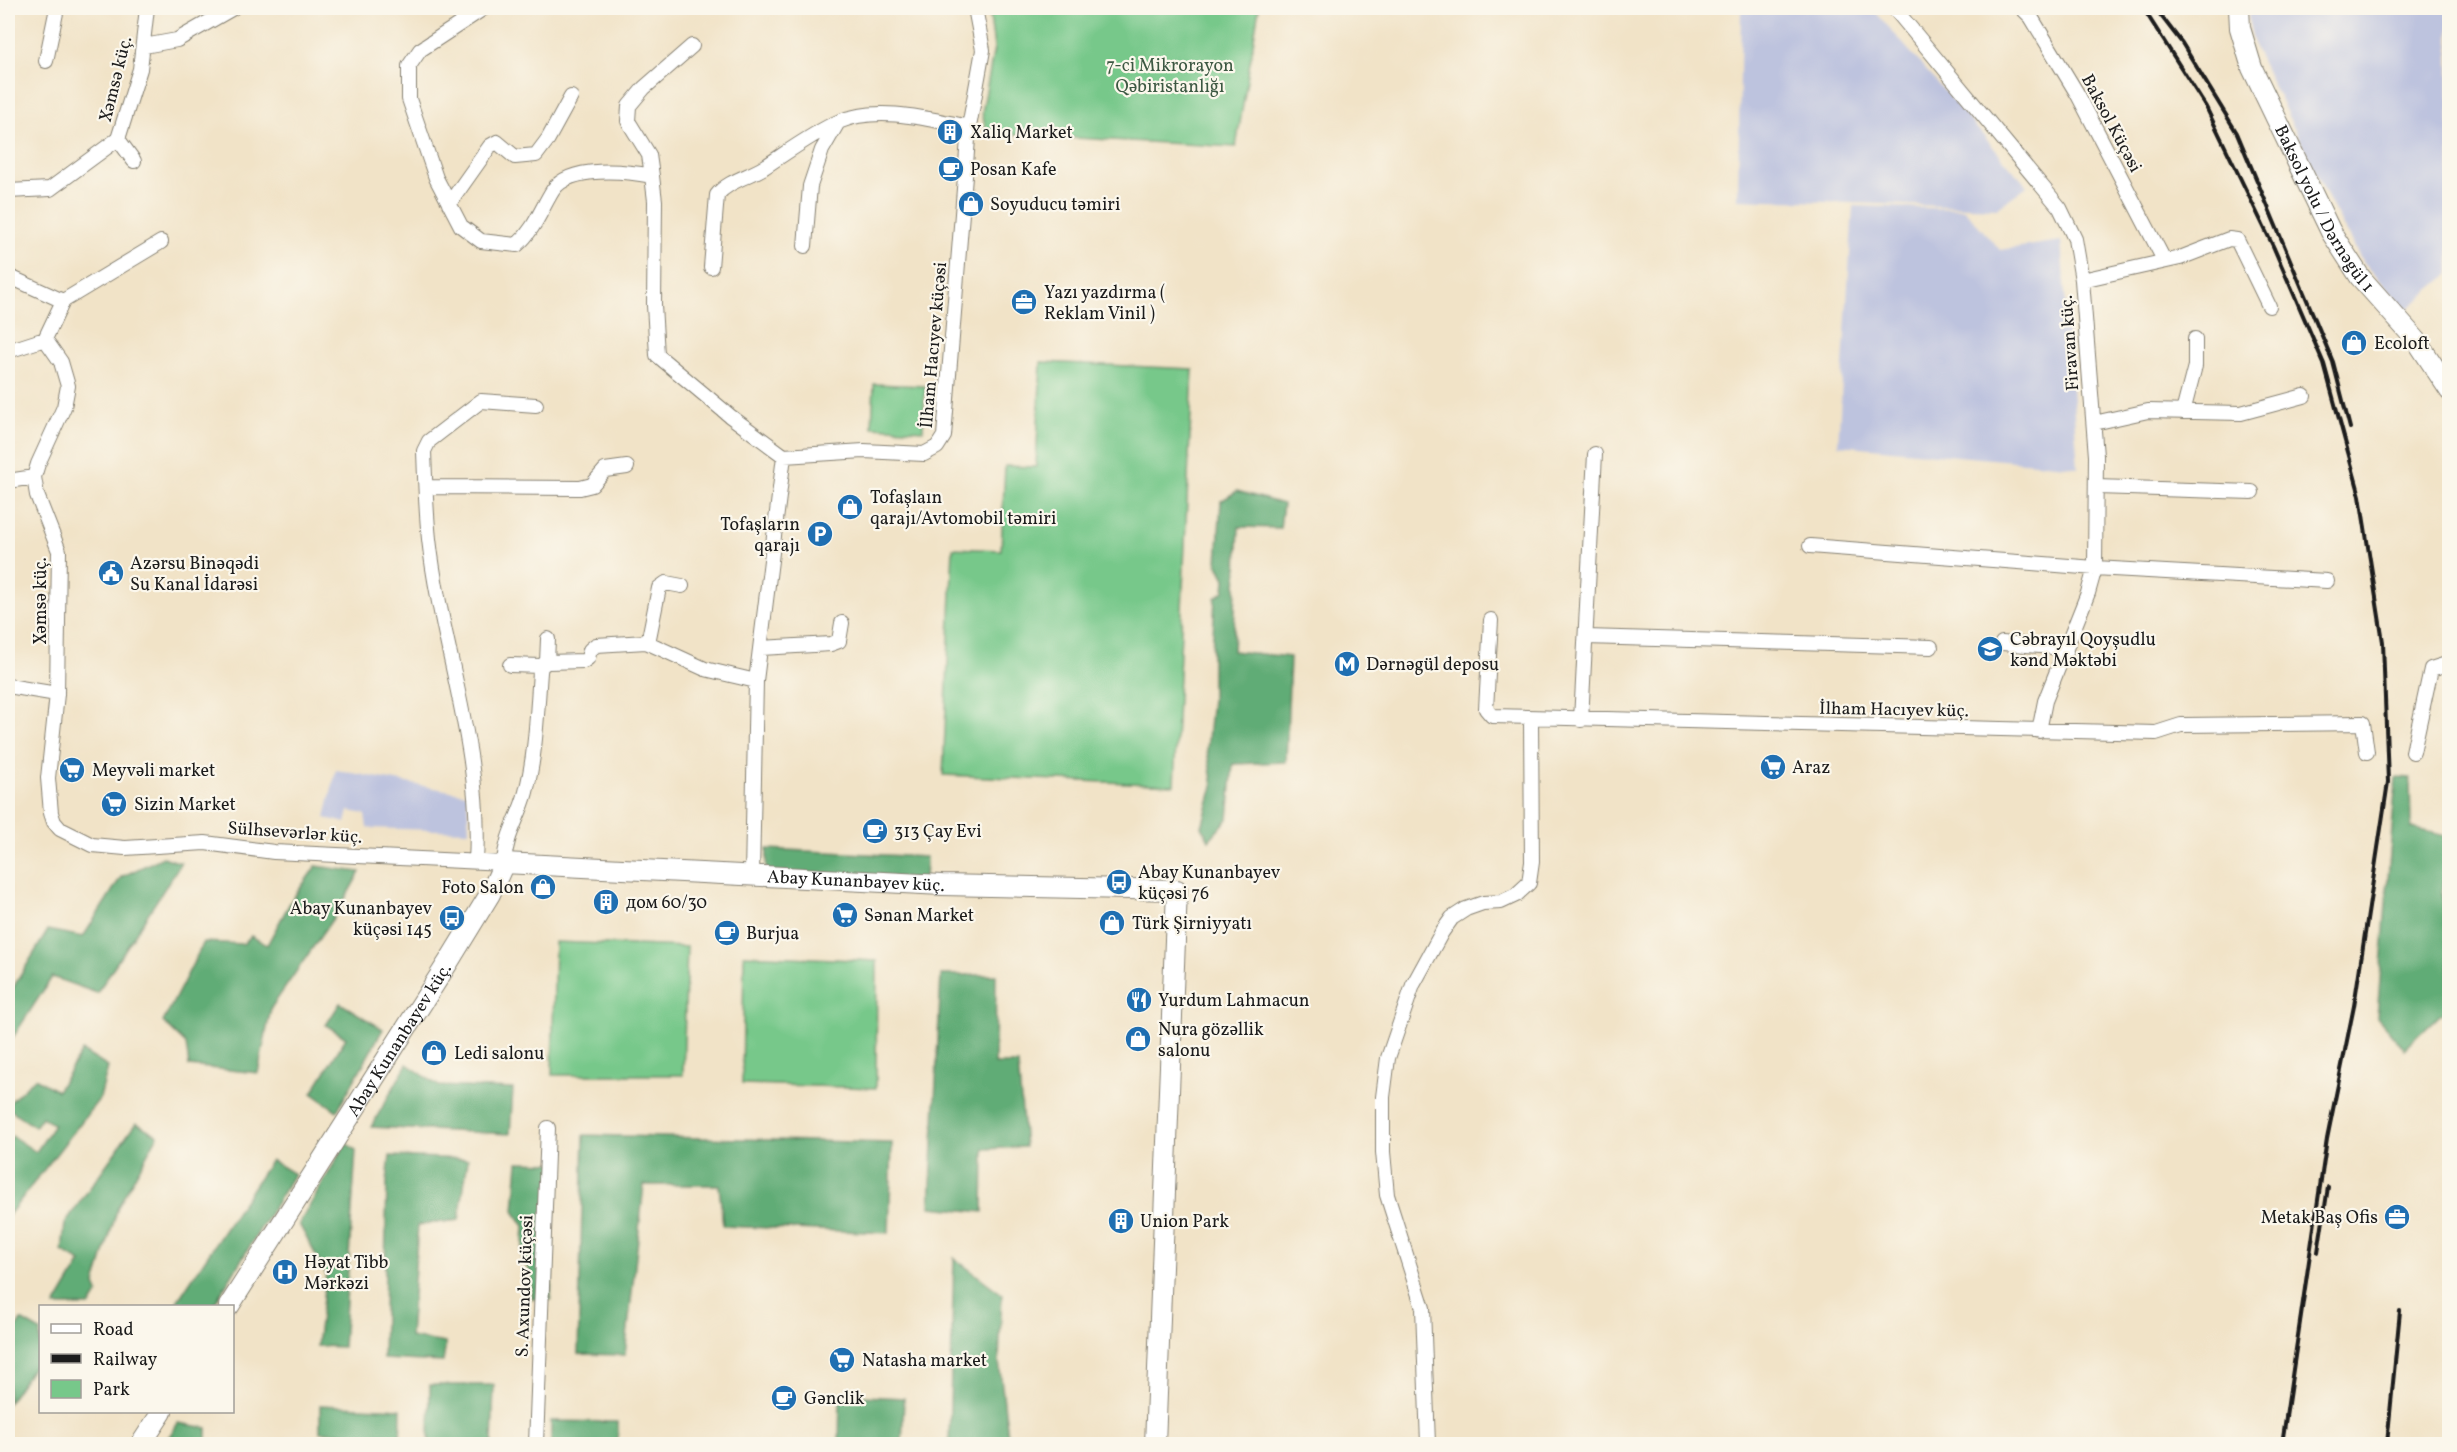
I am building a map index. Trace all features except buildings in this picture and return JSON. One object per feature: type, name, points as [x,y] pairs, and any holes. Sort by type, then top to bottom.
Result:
[{"type":"street","points":[[46,62],[57,8]]},
{"type":"street","name":"Xəmsə küç.","points":[[8,191],[50,189],[118,139],[140,69],[147,8]]},
{"type":"street","points":[[144,46],[177,40],[233,8]]},
{"type":"street","points":[[484,8],[420,50],[409,66],[409,99],[436,178],[461,226],[481,241],[517,244],[530,233],[555,187],[582,172],[635,173],[652,176]]},
{"type":"street","name":"İlham Hacıyev küçəsi","points":[[784,456],[864,452],[924,454],[937,447],[944,436],[969,127],[983,50],[975,8]]},
{"type":"street","name":"Firavan küç.","points":[[1894,8],[2060,208],[2075,239],[2082,280],[2094,423],[2097,487],[2095,568],[2066,652],[2045,701],[2039,731]]},
{"type":"street","name":"Baksol Küçəsi","points":[[2022,8],[2031,17],[2078,95],[2164,260]]},
{"type":"street","name":"Baksol yolu / Dərnəgül 1","points":[[2239,8],[2240,28],[2252,68],[2331,232],[2360,277],[2417,341],[2450,391]]},
{"type":"street","points":[[692,46],[644,88],[629,106],[628,122],[649,155],[652,176],[655,201],[654,304],[657,355],[730,416],[784,456],[756,681],[752,875]]},
{"type":"street","points":[[449,204],[490,146],[497,142],[515,157],[536,155],[548,139],[571,97]]},
{"type":"street","points":[[711,267],[717,195],[723,187],[752,175],[838,122],[857,116],[907,114],[969,127]]},
{"type":"street","points":[[805,246],[810,186],[822,150],[838,122]]},
{"type":"street","points":[[118,139],[134,161]]},
{"type":"street","points":[[2082,280],[2180,258],[2229,239],[2237,240],[2269,306]]},
{"type":"street","points":[[8,351],[45,339],[63,301],[161,242]]},
{"type":"street","points":[[8,276],[63,301]]},
{"type":"street","points":[[8,482],[34,477],[64,407],[68,386],[61,362],[45,339]]},
{"type":"street","points":[[2183,412],[2195,366],[2194,339]]},
{"type":"street","points":[[2094,423],[2125,417],[2136,412],[2241,413],[2304,396]]},
{"type":"street","points":[[476,861],[478,820],[472,768],[429,539],[424,452],[429,441],[481,401],[536,405]]},
{"type":"street","points":[[1581,720],[1595,454]]},
{"type":"street","points":[[426,487],[580,488],[592,485],[605,470],[627,467]]},
{"type":"street","name":"Xəmsə küç.","points":[[34,477],[37,495],[59,551],[57,694]]},
{"type":"street","points":[[2097,487],[2252,492]]},
{"type":"street","points":[[1810,546],[2095,568],[2327,581]]},
{"type":"street","points":[[648,643],[659,588],[666,584],[682,586]]},
{"type":"street","name":"İlham Hacıyev küç.","points":[[1491,620],[1486,708],[1492,716],[2156,733],[2181,725],[2363,723],[2367,752]]},
{"type":"street","points":[[760,648],[831,644],[839,641],[842,623]]},
{"type":"street","points":[[1586,637],[1932,647]]},
{"type":"street","points":[[504,863],[506,842],[526,793],[548,639]]},
{"type":"street","points":[[510,665],[584,661],[596,645],[648,643],[705,669],[756,681]]},
{"type":"street","points":[[2002,644],[2052,647],[2066,652]]},
{"type":"street","points":[[2413,752],[2431,669],[2450,663]]},
{"type":"street","points":[[8,686],[57,694]]},
{"type":"street","name":"Sülhsevərlər küç.","points":[[57,694],[48,778],[51,813],[60,829],[92,845],[125,848],[205,843],[274,852],[504,863]]},
{"type":"street","points":[[1428,1444],[1423,1308],[1387,1195],[1383,1152],[1383,1097],[1389,1058],[1413,985],[1442,932],[1452,918],[1466,909],[1483,903],[1501,902],[1516,895],[1528,883],[1532,862],[1531,718]]},
{"type":"street","name":"Abay Kunanbayev küç.","points":[[230,1305],[449,961],[490,894],[504,863],[942,885],[1178,890],[1155,1444]]},
{"type":"street","name":"S. Axundov küçəsi","points":[[536,1444],[548,1128]]},
{"type":"street","points":[[141,1444],[161,1413]]},
{"type":"shaded area","points":[[1741,8],[1872,8],[2027,186],[1997,208],[1738,199]]},
{"type":"shaded area","points":[[2251,8],[2449,8],[2449,274],[2406,310],[2361,259],[2330,202],[2255,48],[2248,19]]},
{"type":"shaded area","points":[[1853,206],[1964,209],[2000,250],[2061,241],[2078,467],[1838,445]]},
{"type":"shaded area","points":[[336,770],[467,794],[469,831],[367,828],[365,814],[349,811],[346,823],[325,818]]},
{"type":"green space","name":"7-ci Mikrorayon Qəbiristanlığı","points":[[989,8],[1259,8],[1236,147],[987,133],[982,113],[994,48]]},
{"type":"green space","points":[[1041,362],[1193,369],[1174,785],[943,775],[953,548],[1001,550],[1005,466],[1036,467]]},
{"type":"green space","points":[[874,384],[925,386],[923,430],[872,427]]},
{"type":"green space","points":[[1237,491],[1283,504],[1280,528],[1239,527],[1233,651],[1290,657],[1286,762],[1233,764],[1228,819],[1209,840],[1202,827],[1213,786],[1207,750],[1212,699],[1215,598],[1224,591],[1225,579],[1217,563],[1221,501]]},
{"type":"green space","points":[[2396,778],[2410,779],[2411,828],[2450,837],[2442,893],[2445,925],[2449,926],[2449,1012],[2440,1014],[2404,1049],[2377,1017]]},
{"type":"green space","points":[[767,849],[926,857],[925,881],[766,874]]},
{"type":"green space","points":[[163,857],[181,863],[97,993],[52,977],[8,1045],[8,996],[48,930],[83,937],[121,877]]},
{"type":"green space","points":[[316,866],[360,872],[338,911],[271,1008],[258,1073],[189,1066],[186,1044],[163,1022],[204,942],[243,944],[251,936],[267,945],[291,901]]},
{"type":"green space","points":[[555,942],[687,947],[683,1075],[552,1075]]},
{"type":"green space","points":[[744,955],[877,961],[876,1088],[742,1084]]},
{"type":"green space","points":[[941,975],[996,975],[995,1064],[1018,1064],[1025,1147],[984,1149],[983,1212],[930,1207]]},
{"type":"green space","points":[[340,1003],[383,1029],[337,1111],[312,1093],[346,1038],[326,1025]]},
{"type":"green space","points":[[82,1051],[108,1067],[100,1098],[8,1216],[8,1143],[12,1136],[36,1152],[54,1125],[42,1117],[35,1127],[8,1108],[8,1104],[35,1078],[57,1091]]},
{"type":"green space","points":[[407,1064],[439,1086],[513,1089],[510,1134],[371,1127]]},
{"type":"green space","points":[[136,1123],[158,1135],[118,1207],[95,1284],[98,1293],[91,1305],[56,1305],[81,1262],[62,1251],[65,1223]]},
{"type":"green space","points":[[584,1135],[892,1143],[889,1233],[723,1226],[719,1185],[644,1185],[625,1355],[578,1354]]},
{"type":"green space","points":[[346,1143],[356,1150],[343,1347],[317,1346],[326,1274],[299,1224]]},
{"type":"green space","points":[[390,1156],[468,1159],[459,1220],[418,1225],[410,1337],[446,1343],[443,1362],[383,1359],[387,1181]]},
{"type":"green space","points":[[271,1160],[294,1174],[214,1305],[175,1305]]},
{"type":"green space","points":[[518,1162],[555,1163],[551,1300],[532,1299],[531,1273],[522,1259],[524,1226],[514,1211]]},
{"type":"green space","points":[[954,1258],[1002,1294],[999,1361],[1009,1444],[949,1444]]},
{"type":"green space","points":[[21,1320],[39,1330],[39,1358],[8,1403],[8,1341]]},
{"type":"green space","points":[[430,1385],[494,1385],[492,1444],[429,1444]]},
{"type":"green space","points":[[840,1395],[904,1398],[902,1444],[839,1444]]},
{"type":"green space","points":[[320,1405],[401,1409],[400,1444],[356,1444],[356,1434],[320,1432]]},
{"type":"green space","points":[[551,1421],[618,1422],[618,1444],[551,1444]]},
{"type":"green space","points":[[178,1423],[207,1428],[207,1444],[164,1444]]},
{"type":"railway","points":[[2143,8],[2206,107],[2273,246],[2324,364],[2360,496],[2383,642],[2388,782],[2354,1006],[2327,1139],[2282,1444]]},
{"type":"railway","points":[[2155,8],[2182,43],[2237,133],[2333,362],[2350,428]]},
{"type":"railway","points":[[2318,1252],[2328,1187]]},
{"type":"railway","points":[[2387,1444],[2400,1311]]},
{"type":"place","name":"Xaliq Market","points":[[950,132]]},
{"type":"place","name":"Posan Kafe","points":[[951,169]]},
{"type":"place","name":"Soyuducu təmiri","points":[[971,204]]},
{"type":"place","name":"Yazı yazdırma ( Reklam Vinil )","points":[[1024,302]]},
{"type":"place","name":"Ecoloft","points":[[2354,343]]},
{"type":"place","name":"Tofaşlaın qarajı/Avtomobil təmiri","points":[[850,507]]},
{"type":"place","name":"Tofaşların qarajı","points":[[820,534]]},
{"type":"place","name":"Azərsu Binəqədi Su Kanal İdarəsi","points":[[111,573]]},
{"type":"place","name":"Cəbrayıl Qoyşudlu kənd Məktəbi","points":[[1990,649]]},
{"type":"place","name":"Dərnəgül deposu","points":[[1347,664]]},
{"type":"place","name":"Araz","points":[[1773,767]]},
{"type":"place","name":"Meyvəli market","points":[[72,770]]},
{"type":"place","name":"Sizin Market","points":[[114,804]]},
{"type":"place","name":"313 Çay Evi","points":[[875,831]]},
{"type":"place","name":"Abay Kunanbayev küçəsi 76","points":[[1119,882]]},
{"type":"place","name":"Foto Salon","points":[[543,887]]},
{"type":"place","name":"дом 60/30","points":[[606,902]]},
{"type":"place","name":"Sənan Market","points":[[845,915]]},
{"type":"place","name":"Abay Kunanbayev küçəsi 145","points":[[452,918]]},
{"type":"place","name":"Türk Şirniyyatı","points":[[1112,923]]},
{"type":"place","name":"Burjua","points":[[727,933]]},
{"type":"place","name":"Yurdum Lahmacun","points":[[1139,1000]]},
{"type":"place","name":"Nura gözəllik salonu","points":[[1138,1039]]},
{"type":"place","name":"Ledi salonu","points":[[434,1053]]},
{"type":"place","name":"Metak Baş Ofis","points":[[2397,1217]]},
{"type":"place","name":"Union Park","points":[[1121,1221]]},
{"type":"place","name":"Həyat Tibb Mərkəzi","points":[[285,1272]]},
{"type":"place","name":"Natasha market","points":[[842,1360]]},
{"type":"place","name":"Gənclik","points":[[784,1398]]}]
